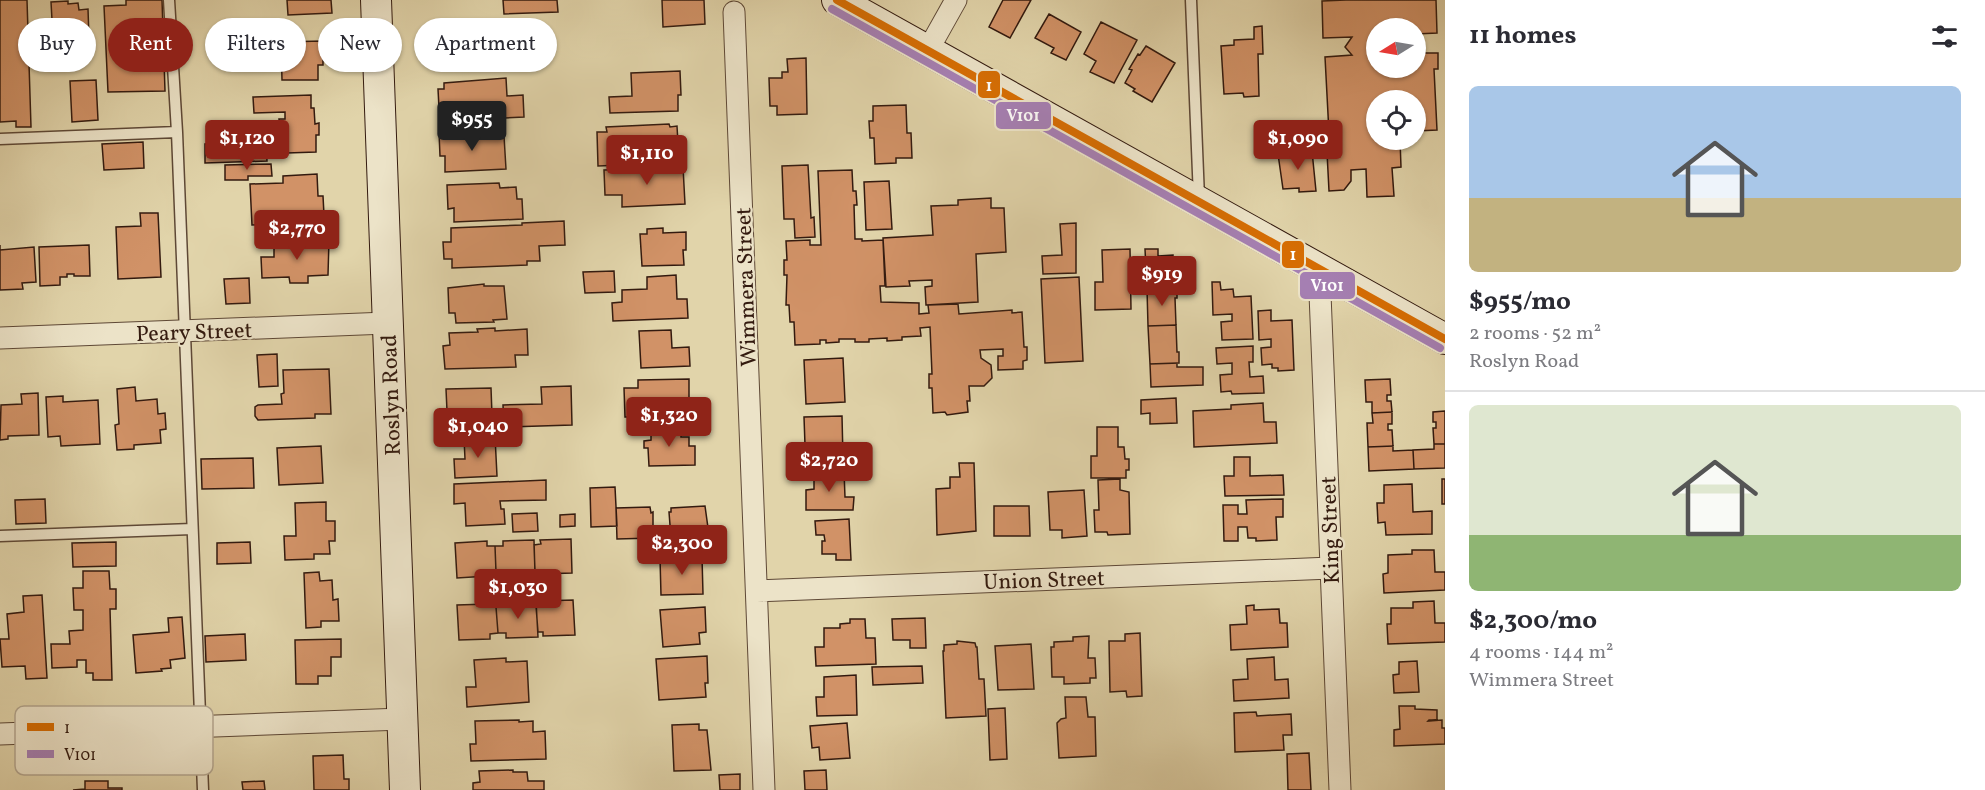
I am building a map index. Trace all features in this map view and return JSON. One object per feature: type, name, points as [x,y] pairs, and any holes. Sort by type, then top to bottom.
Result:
[{"type":"street","name":"Roslyn Road","points":[[376,0],[405,790]]},
{"type":"street","points":[[837,0],[1445,339]]},
{"type":"street","points":[[928,50],[956,0]]},
{"type":"street","name":"Wimmera Street","points":[[733,6],[764,790]]},
{"type":"street","name":"King Street","points":[[1318,269],[1340,790]]},
{"type":"street","name":"Peary Street","points":[[0,338],[387,323]]},
{"type":"street","name":"Union Street","points":[[757,591],[1331,568]]},
{"type":"street","points":[[213,726],[402,719]]},
{"type":"street","points":[[0,734],[15,733]]},
{"type":"lane","points":[[169,0],[177,132],[199,706]]},
{"type":"lane","points":[[1191,0],[1199,201]]},
{"type":"lane","points":[[0,139],[177,132]]},
{"type":"lane","points":[[0,536],[192,529]]},
{"type":"lane","points":[[202,775],[203,790]]},
{"type":"building","points":[[0,0],[27,0],[28,18],[18,18],[18,72],[29,72],[31,127],[16,127],[16,121],[0,122]]},
{"type":"building","points":[[126,0],[162,0],[163,18],[108,18],[108,72],[164,72],[165,91],[108,92],[104,6],[126,5]]},
{"type":"building","points":[[287,0],[331,0],[332,13],[288,15]]},
{"type":"building","points":[[503,0],[557,0],[558,12],[504,14]]},
{"type":"building","points":[[662,0],[704,0],[705,24],[663,27]]},
{"type":"building","points":[[1003,0],[1031,0],[1010,38],[989,27]]},
{"type":"building","points":[[1436,0],[1437,33],[1426,34],[1426,18],[1366,18],[1366,78],[1426,78],[1426,53],[1438,53],[1438,69],[1434,69],[1437,130],[1426,131],[1426,90],[1366,90],[1366,150],[1400,150],[1401,167],[1392,168],[1394,196],[1367,197],[1366,169],[1351,170],[1351,181],[1344,190],[1329,191],[1325,57],[1352,55],[1345,47],[1352,37],[1323,38],[1322,1]]},
{"type":"building","points":[[51,2],[78,3],[79,10],[88,9],[88,18],[52,18]]},
{"type":"building","points":[[1049,14],[1081,32],[1066,60],[1051,53],[1054,48],[1035,38]]},
{"type":"building","points":[[1101,22],[1137,40],[1114,83],[1090,72],[1096,61],[1084,54]]},
{"type":"building","points":[[1262,26],[1263,54],[1258,54],[1259,96],[1244,97],[1243,93],[1224,94],[1221,46],[1234,45],[1234,40],[1254,39],[1254,27]]},
{"type":"building","points":[[306,41],[318,41],[318,80],[282,80],[282,72],[306,72]]},
{"type":"building","points":[[1146,46],[1175,63],[1152,102],[1133,91],[1135,89],[1125,83],[1132,70],[1129,69]]},
{"type":"building","points":[[806,58],[807,114],[777,115],[777,106],[770,106],[769,78],[782,78],[782,72],[788,72],[787,59]]},
{"type":"building","points":[[680,71],[681,95],[678,95],[678,111],[610,113],[609,97],[632,96],[631,73]]},
{"type":"building","points":[[506,78],[507,96],[523,95],[524,117],[445,121],[445,108],[439,108],[438,89],[444,89],[444,83]]},
{"type":"building","points":[[96,80],[98,120],[72,122],[70,81]]},
{"type":"building","points":[[311,95],[315,124],[319,123],[316,152],[287,153],[286,130],[280,130],[279,119],[285,119],[285,112],[254,113],[253,97]]},
{"type":"building","points":[[906,105],[907,133],[911,133],[912,158],[896,158],[896,163],[875,164],[874,138],[870,138],[869,121],[873,121],[873,106]]},
{"type":"building","points":[[669,124],[670,127],[677,126],[679,160],[671,161],[671,163],[598,166],[597,132],[607,132],[606,127]]},
{"type":"building","points":[[465,130],[465,138],[504,136],[506,169],[445,172],[445,156],[440,156],[439,132]]},
{"type":"building","points":[[143,142],[144,168],[104,170],[102,144]]},
{"type":"building","points":[[266,142],[267,161],[205,163],[205,144]]},
{"type":"building","points":[[1312,151],[1316,191],[1299,192],[1299,188],[1283,189],[1278,154]]},
{"type":"building","points":[[271,164],[272,176],[248,176],[248,180],[225,180],[225,165]]},
{"type":"building","points":[[808,165],[811,218],[814,217],[815,237],[795,238],[794,219],[784,219],[782,166]]},
{"type":"building","points":[[683,167],[685,204],[622,207],[622,195],[605,195],[604,170]]},
{"type":"building","points":[[852,170],[853,191],[856,191],[857,205],[854,205],[855,239],[883,240],[885,286],[880,286],[881,302],[919,303],[919,314],[929,313],[928,305],[958,304],[959,314],[1012,310],[1012,313],[1022,312],[1024,347],[1027,347],[1027,360],[1023,361],[1023,369],[998,370],[998,356],[1003,356],[1003,349],[980,350],[981,358],[991,365],[992,378],[984,386],[969,386],[968,412],[947,415],[945,412],[933,413],[932,388],[929,388],[929,374],[932,374],[930,327],[920,328],[921,336],[902,337],[902,340],[887,341],[887,338],[855,342],[855,339],[839,339],[839,342],[826,343],[826,340],[820,340],[820,344],[795,345],[794,322],[790,322],[789,305],[786,305],[787,275],[784,275],[784,260],[787,260],[786,241],[810,240],[810,245],[821,245],[818,171]]},
{"type":"building","points":[[317,174],[318,196],[323,196],[324,215],[318,215],[319,228],[289,229],[289,226],[283,227],[283,223],[252,225],[250,184],[283,183],[283,176]]},
{"type":"building","points":[[889,181],[892,229],[866,230],[864,182]]},
{"type":"building","points":[[499,183],[500,188],[516,187],[517,199],[522,199],[523,219],[454,222],[454,208],[448,209],[447,185]]},
{"type":"building","points":[[991,198],[991,208],[1004,208],[1006,252],[976,254],[978,302],[926,305],[925,287],[932,286],[932,280],[909,281],[910,286],[886,287],[883,238],[933,235],[931,206],[958,205],[958,200]]},
{"type":"building","points":[[140,213],[158,213],[161,277],[118,279],[116,227],[141,226]]},
{"type":"building","points":[[564,221],[565,245],[539,246],[540,261],[527,261],[527,265],[452,268],[452,259],[444,259],[443,242],[451,242],[451,228]]},
{"type":"building","points":[[1076,223],[1076,273],[1043,274],[1042,256],[1062,255],[1060,224]]},
{"type":"building","points":[[663,228],[663,233],[686,232],[686,250],[683,250],[684,265],[642,266],[640,234],[647,234],[647,229]]},
{"type":"building","points":[[329,240],[328,275],[308,276],[308,283],[290,283],[289,277],[262,278],[261,257],[274,257],[274,242]]},
{"type":"building","points":[[89,245],[90,276],[67,274],[67,277],[60,277],[60,285],[40,286],[39,247]]},
{"type":"building","points":[[34,247],[36,282],[22,283],[23,289],[0,290],[0,250]]},
{"type":"building","points":[[1130,249],[1131,309],[1095,310],[1095,282],[1103,282],[1102,250]]},
{"type":"building","points":[[1145,249],[1158,249],[1158,256],[1173,255],[1173,266],[1180,266],[1181,276],[1176,277],[1177,287],[1147,289]]},
{"type":"building","points":[[614,271],[615,292],[585,293],[583,272]]},
{"type":"building","points":[[676,275],[677,299],[687,299],[688,318],[613,321],[612,303],[622,302],[622,290],[647,289],[647,277]]},
{"type":"building","points":[[1079,277],[1083,361],[1045,363],[1041,279]]},
{"type":"building","points":[[249,278],[250,303],[226,304],[224,279]]},
{"type":"building","points":[[1212,282],[1220,282],[1221,290],[1233,289],[1234,297],[1251,296],[1253,339],[1222,340],[1221,322],[1232,321],[1232,314],[1213,315]]},
{"type":"building","points":[[484,284],[484,286],[504,286],[507,319],[493,320],[494,322],[456,323],[455,313],[449,313],[448,288]]},
{"type":"building","points":[[1177,287],[1176,325],[1148,326],[1147,289]]},
{"type":"building","points":[[1271,310],[1271,321],[1292,320],[1294,370],[1278,371],[1278,368],[1272,368],[1272,364],[1262,365],[1261,348],[1271,347],[1271,339],[1259,340],[1258,311]]},
{"type":"building","points":[[1176,325],[1179,363],[1150,364],[1148,326]]},
{"type":"building","points":[[495,328],[495,331],[527,329],[528,355],[515,355],[516,367],[445,369],[443,346],[450,345],[449,333],[478,332],[477,329]]},
{"type":"building","points":[[671,330],[672,348],[689,347],[690,366],[641,368],[639,331]]},
{"type":"building","points":[[1253,346],[1253,362],[1249,362],[1250,377],[1263,376],[1264,393],[1221,392],[1220,375],[1232,374],[1232,363],[1217,364],[1216,348]]},
{"type":"building","points":[[277,354],[278,386],[259,387],[257,355]]},
{"type":"building","points":[[843,358],[845,402],[806,404],[804,360]]},
{"type":"building","points":[[1177,363],[1177,367],[1203,367],[1203,385],[1151,387],[1150,364]]},
{"type":"building","points":[[329,369],[331,414],[315,414],[315,418],[258,420],[255,416],[255,407],[258,405],[282,404],[283,370]]},
{"type":"building","points":[[689,379],[689,403],[684,403],[684,419],[646,420],[645,417],[625,417],[624,388],[638,388],[638,380]]},
{"type":"building","points":[[1390,379],[1391,395],[1387,395],[1387,401],[1391,401],[1392,412],[1372,413],[1372,402],[1366,402],[1365,380]]},
{"type":"building","points":[[571,386],[572,425],[504,427],[503,405],[542,404],[541,387]]},
{"type":"building","points":[[135,387],[136,401],[157,399],[158,414],[165,413],[166,429],[160,430],[161,443],[134,445],[134,449],[117,450],[115,425],[119,424],[117,389]]},
{"type":"building","points":[[491,388],[492,415],[498,415],[498,424],[451,425],[451,411],[447,411],[446,389]]},
{"type":"building","points":[[38,393],[39,435],[8,436],[8,439],[0,440],[1,405],[22,404],[21,394]]},
{"type":"building","points":[[63,396],[63,402],[98,400],[100,444],[61,446],[60,436],[48,437],[46,397]]},
{"type":"building","points":[[1176,398],[1177,423],[1150,424],[1150,413],[1141,414],[1141,400]]},
{"type":"building","points":[[1263,403],[1264,422],[1276,422],[1277,443],[1194,447],[1193,411],[1231,409],[1231,405]]},
{"type":"building","points":[[1445,411],[1445,444],[1434,444],[1433,428],[1436,428],[1436,422],[1433,422],[1433,412]]},
{"type":"building","points":[[1392,412],[1392,424],[1388,424],[1388,430],[1392,430],[1393,446],[1368,447],[1367,423],[1373,423],[1372,413]]},
{"type":"building","points":[[842,416],[843,458],[813,459],[813,445],[805,445],[804,417]]},
{"type":"building","points":[[681,426],[681,437],[689,437],[689,446],[695,446],[695,465],[649,466],[648,448],[644,448],[644,441],[651,440],[651,427]]},
{"type":"building","points":[[1097,427],[1118,427],[1118,447],[1124,447],[1125,459],[1129,459],[1126,478],[1091,478],[1091,456],[1097,456]]},
{"type":"building","points":[[495,436],[497,476],[455,478],[454,459],[465,459],[464,438]]},
{"type":"building","points":[[1434,444],[1445,444],[1445,468],[1414,469],[1413,450],[1434,449]]},
{"type":"building","points":[[321,446],[323,483],[279,485],[277,448]]},
{"type":"building","points":[[1393,446],[1393,451],[1413,450],[1414,469],[1369,471],[1368,447]]},
{"type":"building","points":[[1234,457],[1250,457],[1250,476],[1283,475],[1284,495],[1225,496],[1224,476],[1234,476]]},
{"type":"building","points":[[253,458],[254,488],[202,489],[201,459]]},
{"type":"building","points":[[959,463],[974,463],[976,531],[937,535],[936,489],[950,488],[950,477],[960,477]]},
{"type":"building","points":[[814,471],[844,471],[845,497],[854,497],[853,510],[806,510],[806,490],[814,489]]},
{"type":"building","points":[[1120,479],[1120,490],[1129,492],[1130,534],[1108,535],[1107,532],[1095,532],[1094,510],[1099,510],[1098,480]]},
{"type":"building","points":[[1442,479],[1445,479],[1445,504],[1442,504]]},
{"type":"building","points":[[546,480],[546,500],[500,501],[501,509],[504,509],[505,524],[466,526],[465,503],[454,504],[454,484]]},
{"type":"building","points":[[1412,484],[1413,512],[1432,511],[1432,534],[1386,535],[1385,522],[1378,523],[1377,503],[1384,503],[1384,485]]},
{"type":"building","points":[[615,487],[617,526],[591,527],[590,488]]},
{"type":"building","points":[[1084,490],[1087,536],[1062,538],[1062,530],[1050,530],[1048,492]]},
{"type":"building","points":[[45,499],[46,523],[16,524],[15,500]]},
{"type":"building","points":[[1283,499],[1283,517],[1276,517],[1277,540],[1256,541],[1256,538],[1248,538],[1247,527],[1238,527],[1238,541],[1224,541],[1223,505],[1238,505],[1238,514],[1247,514],[1246,500]]},
{"type":"building","points":[[326,502],[326,521],[335,521],[335,541],[329,541],[330,554],[314,554],[314,559],[285,560],[284,536],[296,536],[295,503]]},
{"type":"building","points":[[705,506],[709,535],[671,538],[669,512],[671,508]]},
{"type":"building","points":[[994,506],[1029,506],[1030,536],[994,536]]},
{"type":"building","points":[[650,507],[651,513],[653,512],[653,538],[617,539],[616,508]]},
{"type":"building","points":[[537,513],[538,531],[513,532],[512,514]]},
{"type":"building","points":[[575,514],[575,526],[560,527],[560,515]]},
{"type":"building","points":[[849,519],[851,560],[836,560],[836,554],[822,554],[824,535],[816,535],[815,521]]},
{"type":"building","points":[[571,539],[572,573],[541,574],[540,571],[535,571],[534,545],[541,544],[540,540]]},
{"type":"building","points":[[534,540],[535,574],[504,576],[504,572],[496,572],[495,546],[503,546],[503,541]]},
{"type":"building","points":[[487,541],[487,546],[495,546],[496,572],[488,573],[488,576],[457,578],[455,543]]},
{"type":"building","points":[[116,542],[116,566],[73,567],[72,543]]},
{"type":"building","points":[[250,542],[251,563],[217,564],[217,543]]},
{"type":"building","points":[[1412,550],[1434,550],[1435,572],[1445,572],[1445,590],[1384,593],[1383,574],[1388,573],[1388,555],[1412,554]]},
{"type":"building","points":[[702,557],[703,594],[661,595],[660,558]]},
{"type":"building","points":[[83,571],[109,571],[110,589],[116,589],[116,609],[110,609],[112,680],[93,680],[93,673],[86,673],[86,660],[77,660],[77,667],[52,668],[51,644],[70,644],[69,631],[83,630],[83,610],[74,610],[73,588],[83,588]]},
{"type":"building","points":[[319,572],[320,581],[332,580],[333,600],[338,599],[339,621],[321,621],[321,627],[306,628],[304,573]]},
{"type":"building","points":[[42,595],[47,678],[26,679],[25,666],[2,667],[0,639],[9,639],[7,614],[24,612],[23,596]]},
{"type":"building","points":[[573,600],[575,635],[543,636],[543,632],[538,632],[536,606],[542,605],[542,601]]},
{"type":"building","points":[[536,601],[538,637],[506,638],[506,633],[498,633],[496,607],[505,607],[505,603]]},
{"type":"building","points":[[1434,601],[1435,623],[1445,623],[1445,642],[1388,644],[1387,624],[1391,624],[1391,608],[1413,608],[1413,602]]},
{"type":"building","points":[[488,604],[488,607],[496,607],[498,633],[490,634],[490,639],[459,640],[457,605]]},
{"type":"building","points":[[1254,605],[1254,610],[1279,609],[1280,623],[1287,623],[1288,647],[1231,650],[1230,625],[1247,624],[1246,606]]},
{"type":"building","points":[[705,607],[706,632],[699,633],[700,644],[663,647],[660,610]]},
{"type":"building","points":[[182,617],[185,658],[170,660],[171,668],[161,669],[162,671],[136,673],[133,635],[169,632],[168,618]]},
{"type":"building","points":[[925,618],[926,648],[910,648],[910,640],[893,640],[892,619]]},
{"type":"building","points":[[850,619],[865,619],[866,638],[875,638],[876,664],[816,666],[815,647],[824,647],[824,628],[840,628],[840,624],[850,623]]},
{"type":"building","points":[[1140,633],[1142,696],[1127,697],[1126,691],[1110,692],[1109,641],[1125,641],[1125,634]]},
{"type":"building","points":[[245,634],[246,660],[206,662],[205,636]]},
{"type":"building","points":[[1089,636],[1088,658],[1095,658],[1096,678],[1090,678],[1090,683],[1064,684],[1064,677],[1052,677],[1051,647],[1054,647],[1054,642],[1073,641],[1073,637]]},
{"type":"building","points":[[341,639],[341,657],[331,657],[331,676],[318,676],[318,684],[296,684],[295,640]]},
{"type":"building","points":[[957,641],[975,643],[977,647],[979,679],[984,679],[986,716],[946,718],[943,651],[944,645],[957,644]]},
{"type":"building","points":[[1031,644],[1034,689],[998,690],[995,646]]},
{"type":"building","points":[[707,656],[706,697],[659,700],[656,659]]},
{"type":"building","points":[[1274,657],[1275,680],[1288,679],[1289,698],[1234,701],[1233,680],[1248,679],[1247,659]]},
{"type":"building","points":[[506,658],[506,662],[527,661],[529,702],[467,707],[466,687],[476,687],[474,660]]},
{"type":"building","points":[[1417,661],[1419,692],[1394,693],[1393,675],[1399,674],[1399,662]]},
{"type":"building","points":[[922,666],[923,683],[873,685],[872,667]]},
{"type":"building","points":[[856,675],[857,715],[817,716],[816,697],[824,697],[824,677]]},
{"type":"building","points":[[1065,697],[1086,697],[1088,717],[1095,717],[1096,756],[1059,758],[1057,723],[1066,718]]},
{"type":"building","points":[[1399,706],[1437,710],[1437,720],[1428,721],[1442,720],[1442,728],[1445,728],[1445,744],[1394,746],[1394,730],[1400,729]]},
{"type":"building","points":[[1005,708],[1007,759],[990,760],[988,709]]},
{"type":"building","points":[[1256,712],[1257,716],[1291,714],[1292,735],[1283,735],[1284,750],[1235,752],[1234,713]]},
{"type":"building","points":[[519,720],[519,722],[533,721],[533,732],[545,731],[546,759],[471,761],[470,744],[476,744],[475,721]]},
{"type":"building","points":[[847,723],[850,758],[820,760],[819,747],[812,748],[810,726]]},
{"type":"building","points":[[699,724],[699,730],[707,730],[711,770],[674,771],[672,725]]},
{"type":"building","points":[[1309,753],[1311,790],[1288,790],[1287,754]]},
{"type":"building","points":[[343,755],[344,779],[349,779],[349,790],[314,790],[313,756]]},
{"type":"building","points":[[513,770],[513,772],[527,772],[528,781],[544,781],[544,790],[473,790],[473,783],[480,782],[479,771]]},
{"type":"building","points":[[826,770],[827,790],[805,790],[804,771]]},
{"type":"building","points":[[740,774],[740,790],[720,790],[719,775]]},
{"type":"building","points":[[85,781],[108,781],[108,788],[122,788],[122,790],[73,790],[85,789]]},
{"type":"building","points":[[264,781],[265,790],[243,790],[242,782]]},
{"type":"transit line","name":"1","points":[[837,0],[1445,339]]},
{"type":"transit line","name":"V101","points":[[832,9],[1440,348]]}]
